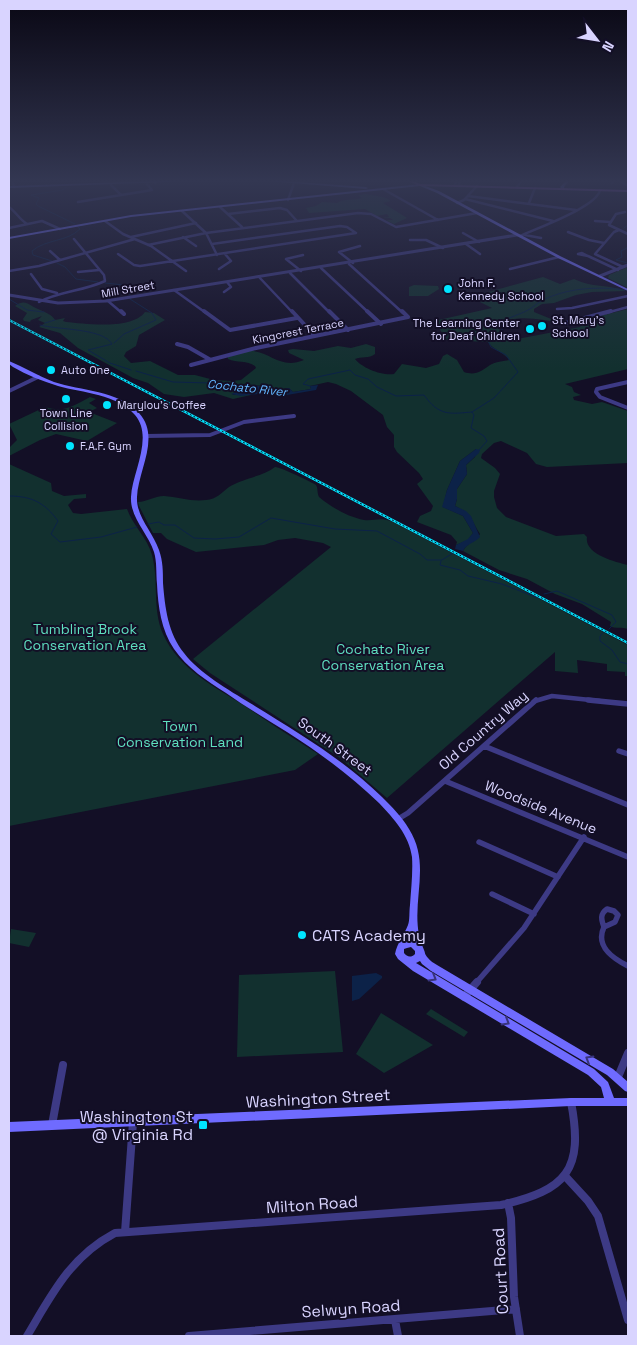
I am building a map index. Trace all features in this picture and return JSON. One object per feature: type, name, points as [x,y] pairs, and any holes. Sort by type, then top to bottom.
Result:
[{"type":"main road","points":[[534,243],[628,290]]},
{"type":"main road","points":[[9,362],[38,377],[60,385],[104,396],[122,403],[141,418],[145,426],[146,436]]},
{"type":"main road","name":"South Street","points":[[146,436],[135,490],[135,506],[139,518],[154,542],[158,554],[162,608],[166,629],[171,640],[184,657],[202,673],[339,763],[374,793],[398,819],[411,840],[415,856],[416,882],[412,924],[401,947]]},
{"type":"main road","name":"South Street","points":[[412,924],[419,950]]},
{"type":"main road","points":[[610,1101],[605,1085],[595,1075],[467,993],[428,964],[419,950],[410,944],[401,947],[400,954],[404,959],[467,993],[618,1077],[628,1088]]},
{"type":"main road","points":[[404,959],[414,960],[419,950]]},
{"type":"main road","name":"Washington Street","points":[[9,1127],[571,1102],[628,1102]]},
{"type":"street","points":[[39,302],[57,293],[103,283],[106,278],[77,243]]},
{"type":"street","points":[[9,271],[60,260],[122,243]]},
{"type":"street","points":[[143,243],[186,271]]},
{"type":"street","points":[[148,245],[157,243]]},
{"type":"street","points":[[191,243],[196,246]]},
{"type":"street","points":[[217,255],[212,244],[221,243]]},
{"type":"street","points":[[118,254],[138,266],[295,243]]},
{"type":"street","points":[[431,243],[443,248]]},
{"type":"street","name":"Mill Street","points":[[9,295],[39,302],[87,304],[473,243]]},
{"type":"street","points":[[604,243],[595,254],[623,268]]},
{"type":"street","points":[[466,244],[480,254]]},
{"type":"street","points":[[351,263],[339,252],[360,246]]},
{"type":"street","points":[[50,251],[60,260]]},
{"type":"street","points":[[582,253],[618,270]]},
{"type":"street","points":[[219,269],[232,261],[225,254]]},
{"type":"street","points":[[301,271],[286,259],[302,256]]},
{"type":"street","points":[[510,269],[560,257]]},
{"type":"street","name":"Kingcrest Terrace","points":[[191,365],[209,359],[408,317],[351,263]]},
{"type":"street","points":[[600,276],[628,265]]},
{"type":"street","points":[[321,268],[380,324]]},
{"type":"street","points":[[78,272],[99,270]]},
{"type":"street","points":[[290,273],[348,330]]},
{"type":"street","points":[[32,274],[42,289],[57,293]]},
{"type":"street","points":[[34,278],[40,278]]},
{"type":"street","points":[[259,278],[315,336]]},
{"type":"street","points":[[224,292],[231,287],[227,282]]},
{"type":"street","points":[[174,290],[230,330],[298,318]]},
{"type":"street","points":[[557,309],[572,308],[628,296]]},
{"type":"street","points":[[108,301],[124,314]]},
{"type":"street","points":[[562,324],[628,307]]},
{"type":"street","points":[[177,344],[188,347],[209,359]]},
{"type":"street","points":[[9,391],[38,377]]},
{"type":"street","points":[[628,382],[599,388],[596,393],[628,408]]},
{"type":"street","points":[[146,436],[206,435],[252,421],[294,416]]},
{"type":"street","name":"Old Country Way","points":[[398,819],[408,813],[532,702],[543,697],[574,698],[628,704]]},
{"type":"street","points":[[484,746],[628,805]]},
{"type":"street","points":[[619,751],[628,754]]},
{"type":"street","name":"Woodside Avenue","points":[[445,780],[628,857]]},
{"type":"street","points":[[467,993],[534,914],[584,837]]},
{"type":"street","points":[[479,842],[558,877]]},
{"type":"street","points":[[492,894],[534,914]]},
{"type":"street","points":[[604,927],[600,937],[603,946],[612,957],[628,966]]},
{"type":"street","points":[[618,1077],[628,1053]]},
{"type":"street","points":[[52,1125],[63,1066]]},
{"type":"street","points":[[571,1102],[576,1123],[576,1152],[572,1167],[565,1176],[593,1206],[598,1216],[628,1320]]},
{"type":"street","points":[[125,1232],[133,1122]]},
{"type":"street","name":"Milton Road","points":[[27,1336],[75,1260],[98,1242],[115,1233],[508,1203],[537,1194],[565,1176]]},
{"type":"street","name":"Court Road","points":[[508,1203],[512,1218],[516,1309],[520,1336]]},
{"type":"street","name":"Selwyn Road","points":[[188,1336],[516,1309]]},
{"type":"street","points":[[396,1320],[398,1336]]},
{"type":"green space","points":[[628,267],[628,288],[608,278],[609,275]]},
{"type":"green space","points":[[543,277],[560,284],[574,279],[587,284],[613,287],[626,291],[592,292],[576,295],[554,303],[542,304],[534,309],[534,312],[561,323],[523,318],[501,322],[503,326],[499,330],[512,340],[580,327],[581,325],[576,322],[628,309],[628,369],[565,384],[581,395],[573,397],[574,400],[592,404],[602,402],[628,411],[628,463],[547,467],[536,464],[527,453],[501,441],[494,443],[482,454],[481,458],[500,474],[494,491],[494,497],[497,508],[506,517],[556,536],[584,534],[587,537],[587,543],[595,553],[628,565],[628,629],[610,626],[611,622],[582,604],[555,594],[527,579],[499,570],[463,551],[480,534],[468,515],[455,506],[457,489],[467,474],[466,465],[475,457],[476,449],[460,461],[447,490],[443,507],[463,516],[473,533],[468,540],[456,545],[457,542],[451,535],[417,522],[420,516],[431,511],[433,506],[417,484],[423,479],[397,452],[394,447],[394,435],[387,427],[383,415],[351,391],[328,382],[310,386],[311,389],[293,392],[289,388],[272,391],[271,387],[212,381],[210,383],[243,387],[236,388],[238,391],[232,394],[234,395],[251,395],[233,399],[214,393],[184,397],[164,394],[148,383],[133,378],[78,348],[60,333],[39,327],[45,323],[38,320],[42,316],[30,322],[24,321],[23,319],[27,313],[15,306],[27,303],[48,313],[55,320],[65,318],[63,321],[66,322],[96,324],[120,324],[139,318],[145,312],[154,313],[165,320],[139,335],[136,346],[126,352],[124,356],[131,363],[150,361],[178,375],[195,375],[214,380],[241,380],[256,368],[249,363],[228,359],[228,357],[242,352],[258,352],[288,363],[304,360],[289,353],[288,350],[314,351],[338,346],[351,348],[366,344],[375,347],[375,354],[355,359],[378,373],[394,374],[402,364],[426,368],[439,364],[443,356],[447,354],[457,360],[464,372],[472,373],[478,372],[494,363],[509,360],[488,342],[447,340],[434,321],[492,308],[470,297]]},
{"type":"green space","points":[[414,285],[438,286],[439,289],[428,296],[409,296],[409,287]]},
{"type":"green space","points":[[90,397],[96,399],[89,403],[97,408],[89,412],[117,423],[87,441],[56,434],[9,456],[9,448],[17,440],[9,424],[45,407],[64,409]]},
{"type":"green space","points":[[9,464],[51,483],[52,491],[64,496],[86,494],[86,498],[74,499],[68,505],[73,513],[81,514],[127,509],[152,555],[158,615],[163,634],[170,647],[200,677],[318,754],[295,770],[9,826]]},
{"type":"green space","name":"Cochato River Conservation Area","points":[[275,467],[316,485],[319,497],[340,511],[364,520],[383,519],[391,521],[628,645],[628,676],[625,676],[625,672],[607,671],[607,664],[577,660],[578,673],[555,671],[555,652],[387,798],[340,758],[210,673],[193,659],[331,547],[323,543],[295,538],[278,540],[264,545],[196,552],[167,539],[161,533],[153,533],[139,506],[138,502],[160,496],[196,500],[210,499],[234,484]]},
{"type":"green space","points":[[11,929],[36,933],[29,947],[9,943]]},
{"type":"green space","points":[[335,971],[343,1052],[237,1057],[239,975]]},
{"type":"green space","points":[[431,1009],[468,1032],[464,1037],[426,1014]]},
{"type":"green space","points":[[381,1013],[433,1045],[384,1073],[356,1054]]},
{"type":"water","points":[[212,381],[271,387],[272,391],[289,388],[293,392],[311,389],[310,386],[318,385],[316,390],[287,395],[268,393],[241,396],[231,394],[238,391],[234,388],[240,389],[243,387],[209,383]]},
{"type":"water","points":[[476,449],[480,450],[479,453],[466,465],[467,474],[457,489],[455,506],[466,511],[471,516],[480,537],[463,551],[455,549],[456,545],[468,539],[473,533],[463,516],[442,507],[447,490],[460,461]]},
{"type":"water","points":[[376,973],[382,976],[382,978],[359,999],[352,1001],[352,976]]},
{"type":"waterway","points":[[48,243],[32,251],[33,255],[52,261]]},
{"type":"waterway","points":[[628,245],[627,248],[621,251],[622,257],[616,260],[628,263]]},
{"type":"waterway","points":[[57,263],[65,267],[76,279],[98,282]]},
{"type":"waterway","points":[[105,283],[124,285],[130,290],[130,295]]},
{"type":"waterway","points":[[472,412],[494,398],[518,372],[506,355],[491,347],[487,339],[502,331],[503,322],[528,310],[541,301],[561,293],[593,288],[625,290]]},
{"type":"waterway","name":"Cochato River","points":[[9,299],[27,310],[44,312]]},
{"type":"waterway","points":[[114,343],[124,334],[156,320],[152,313],[130,299]]},
{"type":"waterway","name":"Cochato River","points":[[45,323],[55,320]]},
{"type":"waterway","name":"Cochato River","points":[[40,325],[79,330],[99,335],[112,344],[88,350],[110,363],[131,370]]},
{"type":"waterway","name":"Cochato River","points":[[310,386],[303,384],[308,379],[350,370],[355,375],[368,379],[377,387],[396,396],[424,395],[435,407],[445,412],[472,412]]},
{"type":"waterway","name":"Cochato River","points":[[136,371],[173,382],[210,383]]},
{"type":"waterway","name":"Cochato River","points":[[472,412],[474,415],[471,428],[484,436],[487,441],[479,450]]},
{"type":"waterway","points":[[9,496],[25,497],[43,505],[58,521],[51,534],[60,542],[101,537],[137,527]]},
{"type":"waterway","points":[[148,524],[159,522],[164,525],[175,525],[194,538],[215,539],[239,537],[271,518],[335,529],[377,531],[420,554],[427,560],[441,560]]},
{"type":"waterway","name":"Cochato River","points":[[442,560],[453,553]]},
{"type":"waterway","name":"Cochato River","points":[[441,561],[440,565],[460,570],[468,576],[502,584],[538,598]]},
{"type":"waterway","name":"Cochato River","points":[[544,594],[557,591],[612,615],[616,622],[609,629]]},
{"type":"waterway","name":"Cochato River","points":[[603,633],[600,636],[600,641],[612,650],[620,662],[628,664]]},
{"type":"railway","points":[[9,320],[628,643]]},
{"type":"place","name":"John F. Kennedy School","points":[[448,289]]},
{"type":"place","name":"St. Mary's School","points":[[542,326]]},
{"type":"place","name":"The Learning Center for Deaf Children","points":[[530,329]]},
{"type":"place","name":"Auto One","points":[[51,370]]},
{"type":"place","name":"Town Line Collision","points":[[66,399]]},
{"type":"place","name":"Marylou's Coffee","points":[[107,405]]},
{"type":"place","name":"F.A.F. Gym","points":[[70,446]]},
{"type":"place","name":"CATS Academy","points":[[302,935]]},
{"type":"place","name":"Washington St @ Virginia Rd","points":[[203,1125]]},
{"type":"park label","name":"Tumbling Brook Conservation Area","points":[[85,638]]},
{"type":"park label","name":"Town Conservation Land","points":[[180,734]]}]
